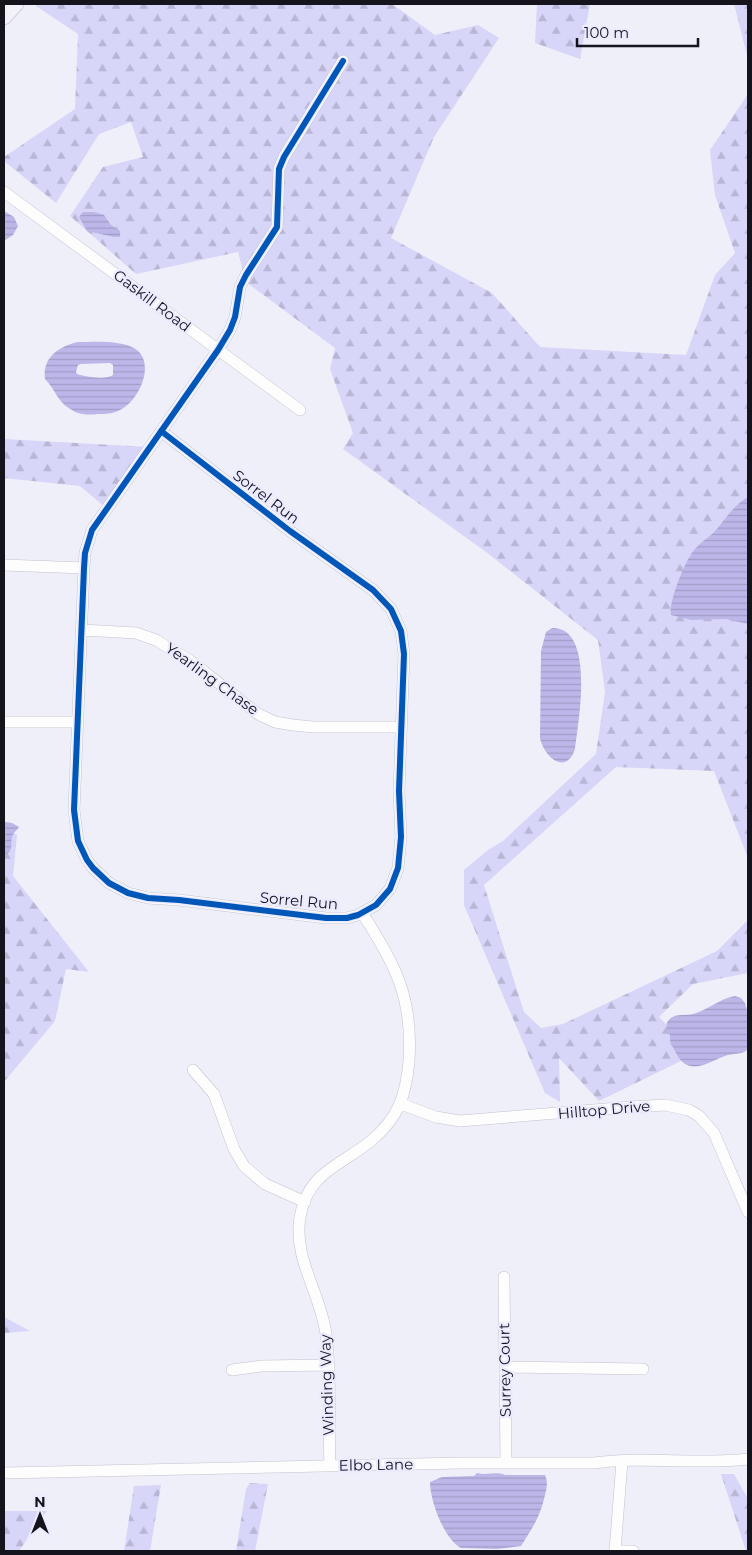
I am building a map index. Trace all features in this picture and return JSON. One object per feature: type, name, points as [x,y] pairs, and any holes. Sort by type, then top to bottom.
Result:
[{"type":"main road","points":[[4,17],[16,4]]},
{"type":"street","name":"Sorrel Run","points":[[160,431],[290,531],[373,590],[391,609],[397,619],[403,642],[399,791],[401,837],[398,868],[390,889],[384,898],[376,906],[362,913],[347,918],[326,918],[148,898],[128,893],[109,883],[87,860],[78,841],[74,799],[85,553],[92,530],[160,431],[218,350],[230,330],[243,281],[277,227],[279,169],[284,157],[343,61]]},
{"type":"street","name":"Gaskill Road","points":[[4,192],[300,410]]},
{"type":"street","points":[[4,565],[84,568]]},
{"type":"street","name":"Yearling Chase","points":[[82,630],[136,633],[156,640],[192,662],[258,714],[275,722],[313,726],[402,727]]},
{"type":"street","points":[[4,722],[77,722]]},
{"type":"street","name":"Winding Way","points":[[330,1466],[328,1365],[324,1321],[300,1249],[299,1226],[305,1202],[313,1185],[336,1163],[378,1135],[401,1104],[405,1094],[408,1062],[410,1025],[400,982],[376,934],[362,913]]},
{"type":"street","points":[[193,1070],[209,1086],[214,1094],[234,1149],[244,1166],[264,1184],[305,1202]]},
{"type":"street","name":"Hilltop Drive","points":[[401,1104],[436,1117],[460,1121],[646,1106],[665,1106],[689,1110],[699,1116],[714,1133],[748,1212]]},
{"type":"street","name":"Surrey Court","points":[[504,1276],[506,1463]]},
{"type":"street","points":[[232,1370],[262,1366],[328,1365]]},
{"type":"street","points":[[505,1367],[643,1369]]},
{"type":"street","name":"Elbo Lane","points":[[4,1473],[622,1461],[732,1461],[748,1459]]},
{"type":"street","points":[[622,1461],[615,1551],[633,1551]]},
{"type":"green space","points":[[38,4],[392,4],[435,35],[478,25],[499,38],[434,137],[391,238],[492,293],[540,347],[686,355],[715,275],[735,253],[715,195],[710,150],[748,94],[748,858],[714,771],[616,767],[484,885],[524,1012],[541,1028],[563,1024],[717,951],[748,920],[748,973],[693,984],[659,1017],[667,1025],[738,997],[746,1052],[681,1061],[599,1101],[559,1058],[560,1102],[545,1093],[464,905],[464,870],[488,850],[503,841],[596,754],[605,692],[598,640],[486,552],[343,449],[353,433],[330,369],[335,348],[246,282],[238,252],[136,274],[70,216],[103,167],[143,157],[131,122],[99,134],[56,203],[4,161],[4,157],[75,109],[78,34],[36,6]]},
{"type":"green space","points":[[537,4],[590,4],[580,59],[535,43]]},
{"type":"green space","points":[[734,4],[748,4],[748,59]]},
{"type":"green space","points":[[4,439],[149,447],[105,507],[80,486],[4,478]]},
{"type":"green space","points":[[4,827],[17,835],[13,876],[89,972],[66,969],[55,1021],[4,1082]]},
{"type":"green space","points":[[4,1317],[30,1331],[4,1333]]},
{"type":"green space","points":[[721,1474],[734,1474],[748,1499],[748,1551],[746,1551]]},
{"type":"green space","points":[[250,1483],[268,1484],[255,1551],[236,1551],[246,1489]]},
{"type":"green space","points":[[161,1485],[150,1551],[124,1551],[134,1486]]},
{"type":"green space","points":[[4,1511],[47,1511],[19,1551],[4,1551]]},
{"type":"shaded area","points":[[4,211],[14,217],[18,226],[13,235],[4,241]]},
{"type":"shaded area","points":[[83,212],[94,212],[104,215],[111,225],[120,231],[120,237],[87,231],[79,217]]},
{"type":"shaded area","points":[[78,342],[112,342],[132,347],[140,353],[144,361],[145,370],[143,380],[134,398],[120,410],[106,414],[81,414],[63,404],[45,379],[45,372],[46,365],[53,354]],"holes":[[[110,363],[113,365],[113,375],[110,377],[96,378],[77,374],[76,372],[78,365],[81,364]]]},
{"type":"shaded area","points":[[748,497],[748,624],[726,619],[691,620],[671,615],[675,591],[692,553],[714,532],[734,508]]},
{"type":"shaded area","points":[[552,628],[566,632],[575,643],[581,678],[581,699],[575,749],[571,757],[561,762],[550,757],[540,738],[541,651],[546,632]]},
{"type":"shaded area","points":[[4,822],[12,823],[19,827],[13,836],[9,852],[4,855]]},
{"type":"shaded area","points":[[735,996],[741,998],[745,1003],[748,1014],[747,1050],[698,1066],[686,1065],[671,1044],[667,1027],[670,1018],[699,1012]]},
{"type":"shaded area","points":[[477,1473],[545,1475],[547,1487],[541,1510],[521,1546],[497,1549],[461,1548],[449,1537],[435,1509],[430,1482],[442,1477],[474,1476]]},
{"type":"cycle path","points":[[161,431],[290,531],[373,590],[391,609],[401,631],[404,654],[399,791],[401,837],[398,868],[390,889],[376,905],[358,915],[347,918],[326,918],[148,898],[128,893],[109,883],[87,860],[78,841],[74,810],[84,568],[85,553],[92,530],[230,330],[235,317],[240,287],[277,227],[279,169],[284,157],[343,61]]}]
